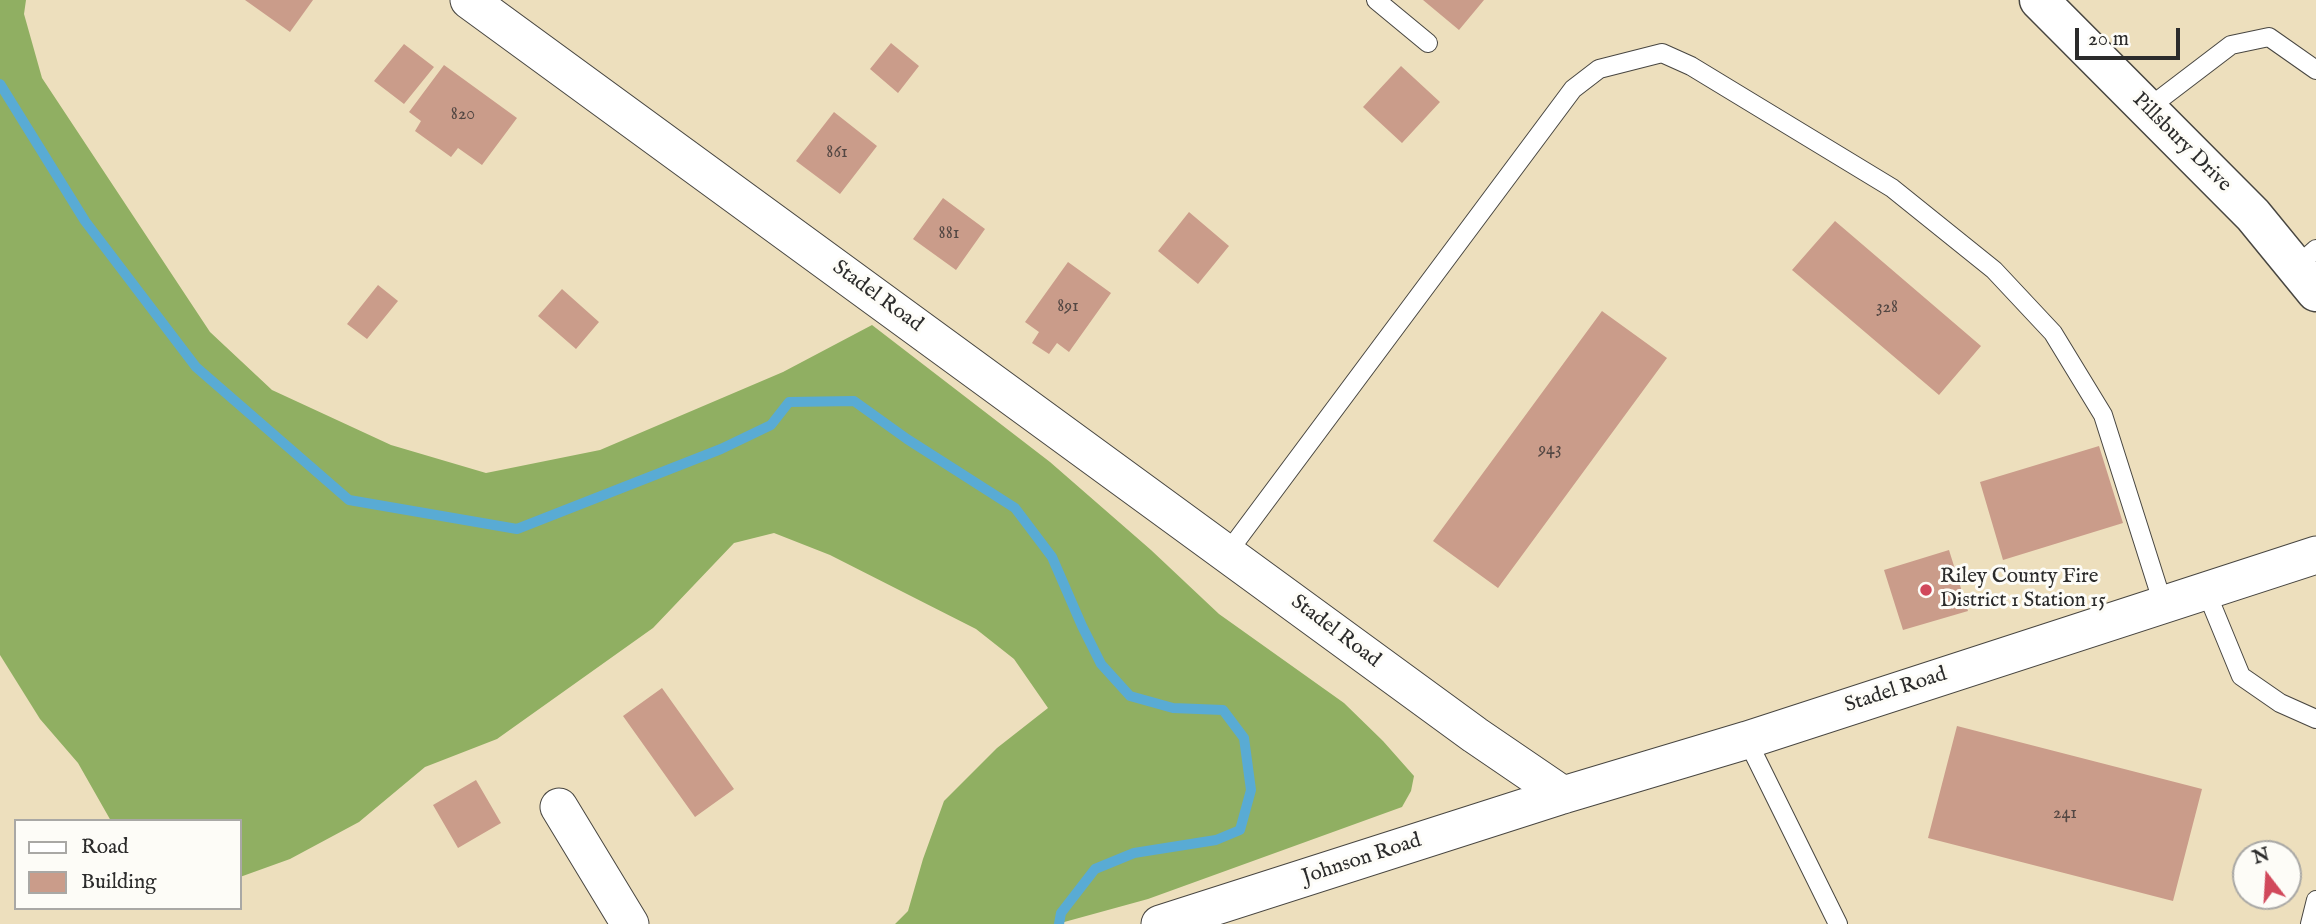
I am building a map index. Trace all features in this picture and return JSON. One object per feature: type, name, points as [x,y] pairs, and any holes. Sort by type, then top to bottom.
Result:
[{"type":"highway","name":"Pillsbury Drive","points":[[2039,0],[2309,269]]},
{"type":"street","name":"Stadel Road","points":[[469,0],[1464,727],[1563,795],[1747,740],[2316,555]]},
{"type":"street","name":"Johnson Road","points":[[1160,924],[1563,795]]},
{"type":"street","points":[[559,807],[630,924]]},
{"type":"lane","points":[[1376,0],[1427,43]]},
{"type":"lane","points":[[2147,109],[2231,45],[2269,37],[2316,70]]},
{"type":"lane","points":[[1228,552],[1573,89],[1599,69],[1662,53],[1691,66],[1892,188],[1994,270],[2053,333],[2103,415],[2163,604]]},
{"type":"lane","points":[[2206,591],[2241,676],[2280,703],[2316,719]]},
{"type":"lane","points":[[1747,740],[1839,924]]},
{"type":"lane","points":[[2310,924],[2316,900]]},
{"type":"green space","points":[[0,0],[26,0],[24,14],[42,78],[210,332],[272,390],[391,445],[486,473],[600,450],[783,372],[872,325],[1050,462],[1151,550],[1219,614],[1344,703],[1414,776],[1411,791],[1402,807],[1148,899],[1057,924],[895,924],[908,911],[944,801],[997,748],[1048,708],[1014,659],[976,629],[830,555],[774,533],[734,543],[653,628],[497,739],[425,767],[359,822],[290,859],[242,876],[242,819],[110,819],[78,763],[40,719],[0,655]]},
{"type":"building","points":[[245,0],[313,0],[290,32]]},
{"type":"building","points":[[1423,0],[1484,0],[1459,30]]},
{"type":"building","points":[[891,43],[919,66],[898,93],[870,69]]},
{"type":"building","points":[[404,44],[434,67],[404,104],[374,81]]},
{"type":"building","points":[[444,65],[517,118],[482,165],[458,148],[451,157],[415,131],[421,121],[409,112]]},
{"type":"building","points":[[1401,66],[1440,102],[1402,143],[1363,107]]},
{"type":"building","points":[[834,112],[877,146],[840,194],[796,161]]},
{"type":"building","points":[[943,198],[985,229],[956,270],[913,239]]},
{"type":"building","points":[[1189,212],[1229,246],[1198,284],[1158,251]]},
{"type":"building","points":[[1835,221],[1981,346],[1939,395],[1792,270]]},
{"type":"building","points":[[1068,262],[1111,293],[1069,352],[1057,343],[1049,354],[1032,343],[1039,332],[1025,322]]},
{"type":"building","points":[[378,285],[398,301],[367,339],[347,324]]},
{"type":"building","points":[[562,289],[599,322],[576,349],[538,316]]},
{"type":"building","points":[[1602,311],[1667,358],[1498,588],[1433,541]]},
{"type":"building","points":[[2099,446],[2123,523],[2003,560],[1980,482]]},
{"type":"building","name":"Riley County Fire District 1 Station 15","points":[[1949,550],[1968,611],[1903,630],[1884,570]]},
{"type":"building","points":[[662,688],[734,789],[695,817],[623,716]]},
{"type":"building","points":[[1957,726],[2202,789],[2173,901],[1928,838]]},
{"type":"building","points":[[476,780],[501,823],[458,848],[433,805]]},
{"type":"waterway","points":[[0,84],[85,221],[196,367],[349,500],[517,529],[721,449],[771,425],[789,402],[854,401],[907,439],[1015,508],[1052,557],[1101,664],[1130,696],[1173,708],[1223,710],[1244,738],[1251,790],[1240,830],[1216,840],[1134,853],[1095,869],[1061,913],[1059,924]]},
{"type":"place","name":"Riley County Fire District 1 Station 15","points":[[1926,590]]}]
